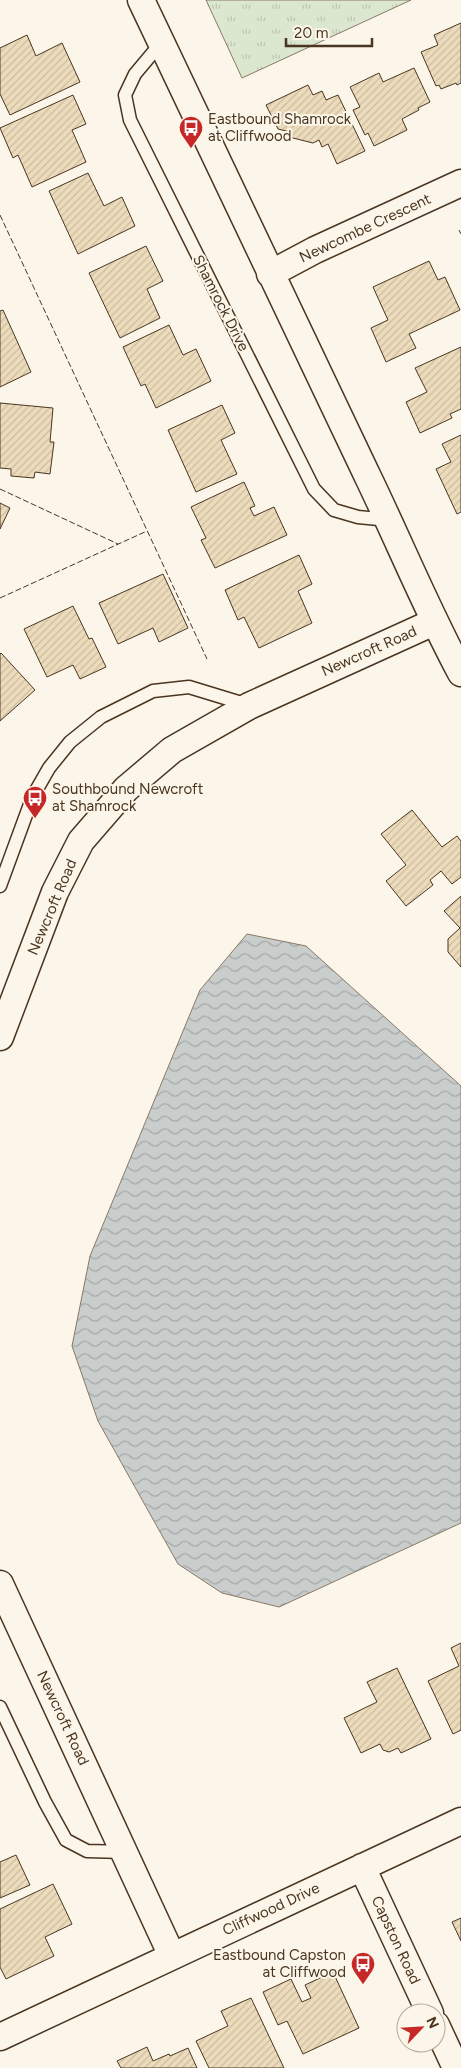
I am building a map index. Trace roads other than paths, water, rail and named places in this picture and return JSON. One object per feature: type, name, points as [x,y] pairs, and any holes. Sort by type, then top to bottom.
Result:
[{"type":"street","points":[[141,0],[270,274],[389,520],[434,622],[461,673]]},
{"type":"street","name":"Newcombe Crescent","points":[[270,274],[314,250],[461,183]]},
{"type":"street","name":"Newcroft Road","points":[[0,1037],[55,892],[81,841],[126,790],[172,750],[249,706],[434,622]]},
{"type":"street","name":"Newcroft Road","points":[[0,1584],[172,1956]]},
{"type":"street","name":"Cliffwood Drive","points":[[0,2037],[461,1820]]},
{"type":"street","name":"Capston Road","points":[[362,1867],[425,2003]]},
{"type":"street","points":[[446,2046],[456,2068]]},
{"type":"lane","name":"Shamrock Drive","points":[[161,43],[135,74],[125,94],[130,120],[314,490],[334,510],[358,518],[389,520]]},
{"type":"lane","points":[[0,886],[34,796],[49,768],[70,742],[101,717],[153,691],[189,687],[249,706]]},
{"type":"lane","points":[[0,1707],[45,1802],[66,1840],[87,1851],[125,1852]]},
{"type":"water","points":[[247,934],[306,946],[461,1086],[461,1523],[279,1607],[222,1593],[178,1564],[98,1421],[72,1346],[90,1256],[200,990]]},
{"type":"place","name":"Eastbound Shamrock at Cliffwood","points":[[191,149]]},
{"type":"place","name":"Southbound Newcroft at Shamrock","points":[[35,819]]},
{"type":"place","name":"Eastbound Capston at Cliffwood","points":[[363,1985]]}]
